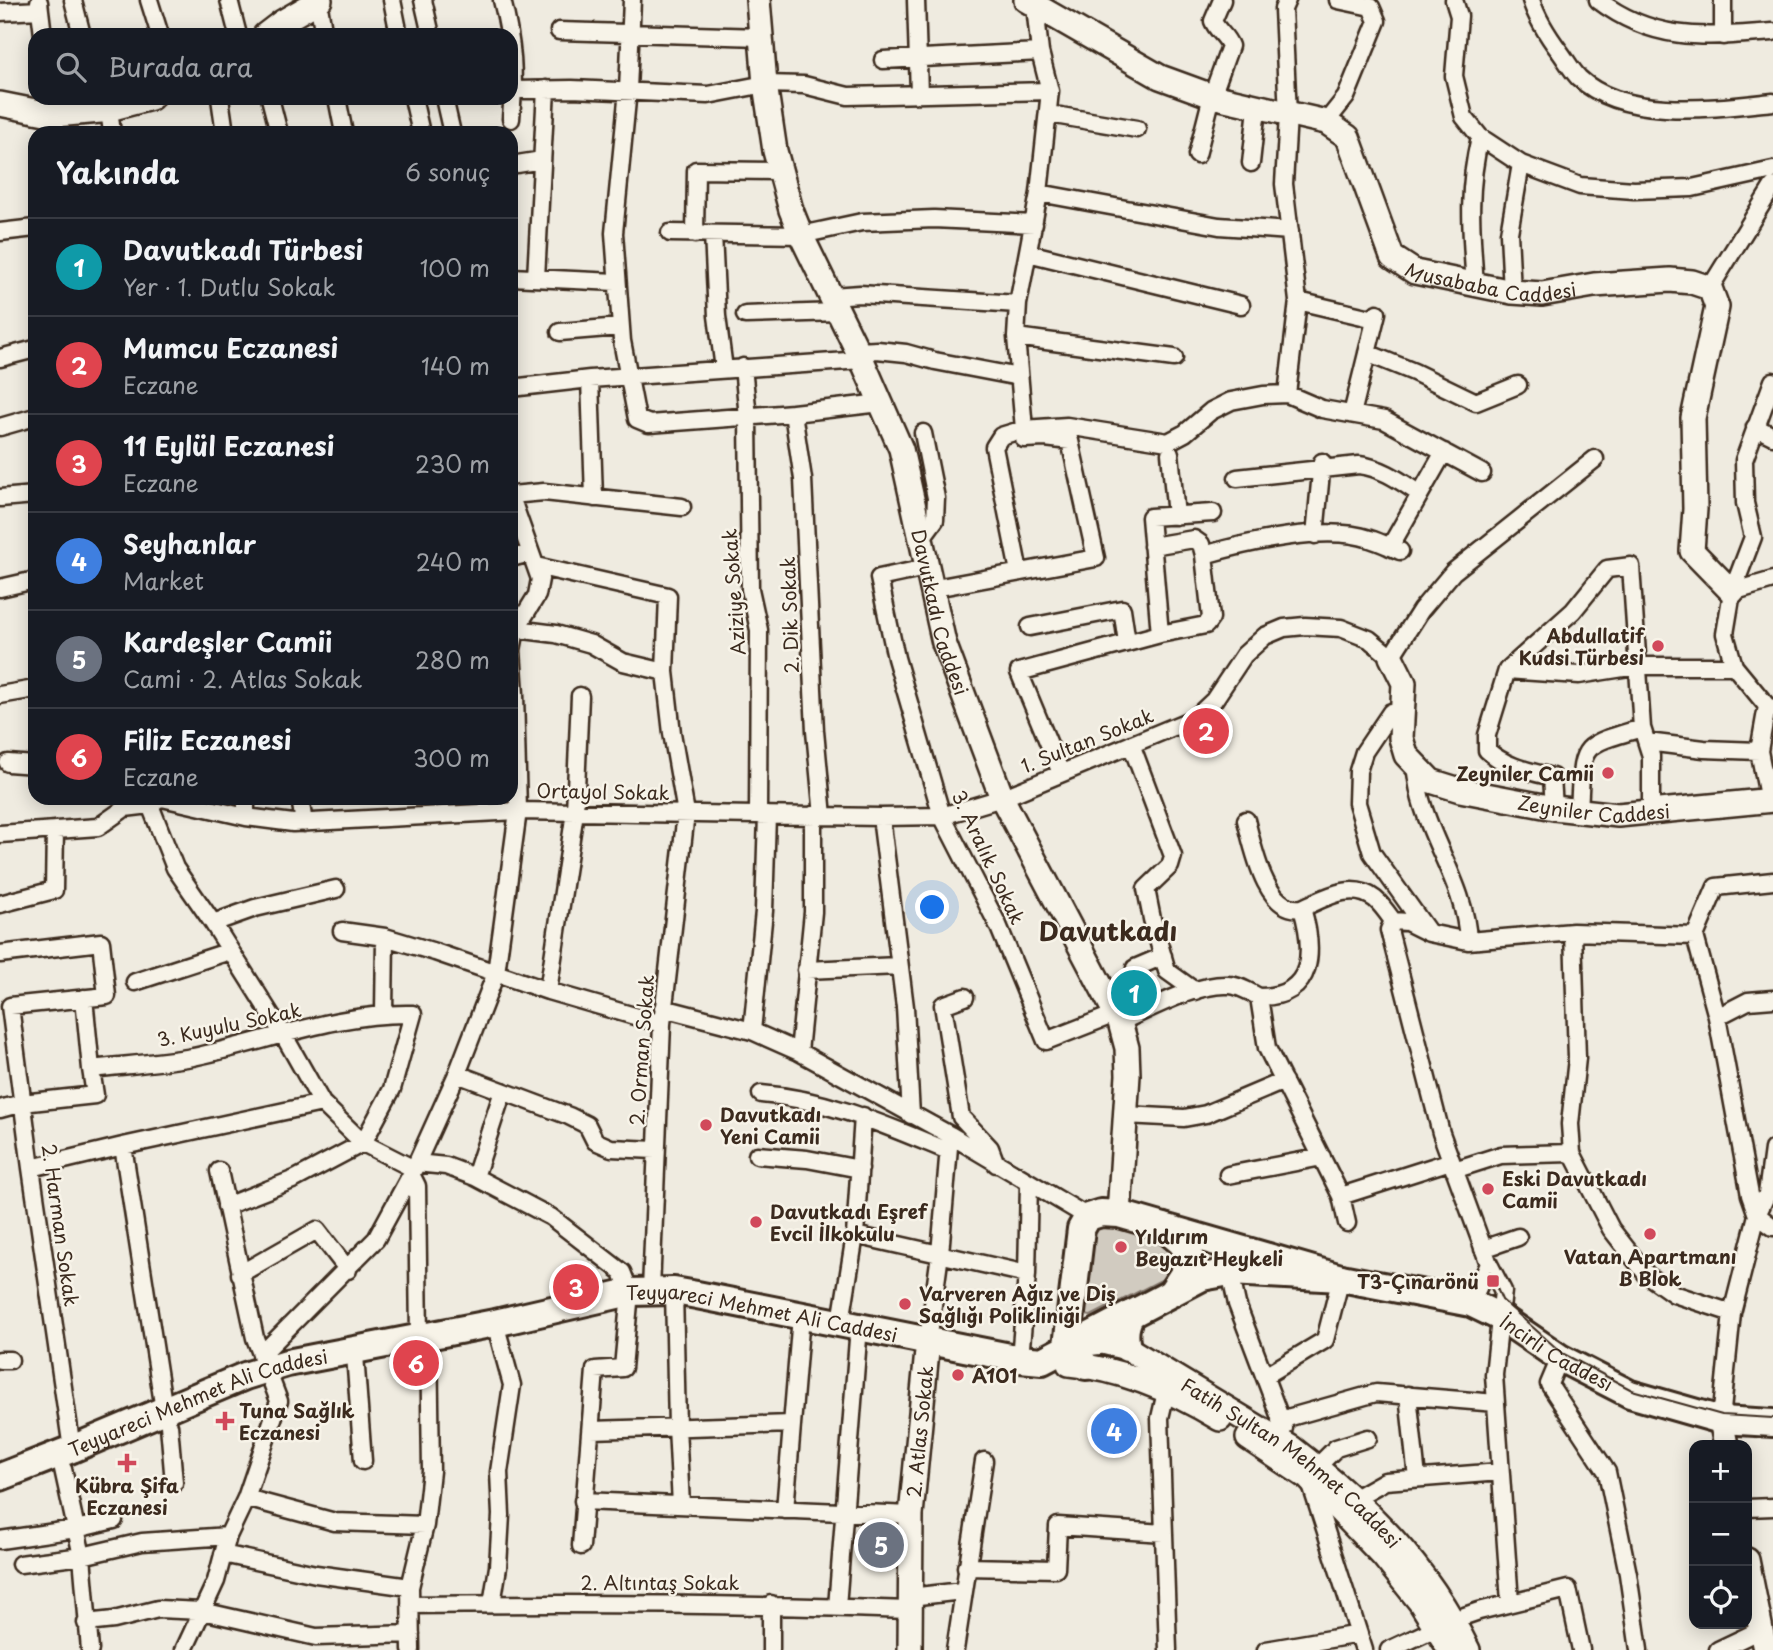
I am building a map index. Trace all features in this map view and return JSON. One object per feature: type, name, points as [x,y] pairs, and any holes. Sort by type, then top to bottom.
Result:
[{"type":"main road","name":"Davutkadı Caddesi","points":[[758,0],[765,84],[780,171],[791,211],[901,449],[944,642],[1002,798],[1118,1018],[1127,1048],[1128,1075],[1119,1214]]},
{"type":"main road","points":[[275,28],[311,3]]},
{"type":"main road","points":[[1031,3],[1160,77],[1212,96],[1326,122]]},
{"type":"main road","points":[[0,104],[54,115],[103,106]]},
{"type":"main road","name":"Musababa Caddesi","points":[[1326,122],[1348,137],[1392,257],[1415,272],[1512,292],[1542,294],[1594,285],[1670,280],[1692,282],[1710,289]]},
{"type":"main road","points":[[1710,289],[1717,307],[1693,418],[1695,509],[1692,551],[1732,592]]},
{"type":"main road","points":[[1391,657],[1405,684],[1401,738],[1406,755],[1415,766]]},
{"type":"main road","name":"Zeyniler Caddesi","points":[[1415,766],[1431,781],[1460,790],[1554,808],[1618,815],[1651,814],[1771,800]]},
{"type":"main road","points":[[1067,1346],[1081,1229],[1088,1217],[1101,1213],[1119,1214],[1161,1225],[1342,1278]]},
{"type":"main road","points":[[1161,1225],[1181,1242],[1189,1253],[1188,1267],[1171,1293]]},
{"type":"main road","points":[[1031,1360],[1067,1346],[1202,1278],[1230,1272],[1342,1278]]},
{"type":"main road","name":"İncirli Caddesi","points":[[1342,1278],[1471,1303],[1500,1317],[1560,1358],[1630,1394],[1724,1433],[1773,1423]]},
{"type":"main road","name":"Teyyareci Mehmet Ali Caddesi","points":[[0,1493],[67,1459],[167,1418],[266,1369],[652,1291],[850,1324],[1031,1360]]},
{"type":"main road","points":[[1127,1348],[1125,1325],[1131,1314]]},
{"type":"main road","name":"Teyyareci Mehmet Ali Caddesi","points":[[266,1369],[355,1355],[416,1338]]},
{"type":"main road","name":"2. Atlas Sokak","points":[[910,1650],[911,1515],[928,1341]]},
{"type":"main road","name":"Fatih Sultan Mehmet Caddesi","points":[[1067,1346],[1103,1342],[1127,1348],[1292,1448],[1383,1556],[1468,1650]]},
{"type":"main road","points":[[1067,1346],[1087,1366]]},
{"type":"main road","name":"Fatih Sultan Mehmet Caddesi","points":[[1031,1360],[1114,1370],[1166,1392],[1216,1417],[1355,1498],[1414,1564],[1446,1624],[1450,1650]]},
{"type":"main road","name":"Teyyareci Mehmet Ali Caddesi","points":[[0,1477],[67,1459]]},
{"type":"main road","points":[[1748,1566],[1762,1640]]},
{"type":"street","points":[[73,0],[80,28]]},
{"type":"street","points":[[149,0],[158,28]]},
{"type":"street","points":[[229,0],[236,28]]},
{"type":"street","points":[[392,0],[398,28]]},
{"type":"street","points":[[423,0],[429,28]]},
{"type":"street","points":[[502,0],[509,28]]},
{"type":"street","points":[[632,0],[628,90],[614,233],[620,327],[637,419],[649,424],[881,403]]},
{"type":"street","points":[[916,0],[919,94]]},
{"type":"street","points":[[1197,155],[1212,96],[1230,46],[1213,21],[1222,0]]},
{"type":"street","points":[[1287,0],[1283,9],[1288,115],[1284,184],[1298,301],[1287,394]]},
{"type":"street","points":[[1454,0],[1459,16],[1454,76],[1464,117],[1480,137],[1521,164],[1580,186],[1634,190],[1692,188],[1773,170]]},
{"type":"street","points":[[1531,0],[1535,15],[1580,78],[1610,97],[1646,107],[1729,107],[1773,102]]},
{"type":"street","points":[[1598,0],[1616,14],[1643,27],[1682,34],[1723,36],[1773,32]]},
{"type":"street","points":[[1723,0],[1723,36]]},
{"type":"street","points":[[1326,122],[1346,97],[1377,21],[1371,7],[1348,1]]},
{"type":"street","points":[[311,3],[321,28]]},
{"type":"street","points":[[1024,429],[1016,337],[1018,304],[1039,193],[1050,91],[1031,3]]},
{"type":"street","points":[[0,12],[39,5],[42,28]]},
{"type":"street","points":[[559,31],[761,37]]},
{"type":"street","points":[[883,60],[1040,52]]},
{"type":"street","points":[[518,90],[628,90],[708,95],[765,84],[804,85],[848,96],[1050,91]]},
{"type":"street","points":[[536,278],[546,89]]},
{"type":"street","points":[[221,105],[224,126]]},
{"type":"street","points":[[272,105],[277,126]]},
{"type":"street","points":[[338,105],[343,126]]},
{"type":"street","points":[[415,105],[419,126]]},
{"type":"street","points":[[446,105],[450,126]]},
{"type":"street","points":[[511,119],[512,105]]},
{"type":"street","points":[[103,106],[110,126]]},
{"type":"street","points":[[1251,163],[1257,108]]},
{"type":"street","points":[[1049,114],[1137,129]]},
{"type":"street","points":[[1475,285],[1470,207],[1472,169],[1480,137]]},
{"type":"street","points":[[518,164],[542,160]]},
{"type":"street","points":[[1512,292],[1509,233],[1521,164]]},
{"type":"street","points":[[695,234],[696,170],[780,171]]},
{"type":"street","points":[[1710,289],[1773,186]]},
{"type":"street","points":[[1039,193],[1219,226],[1290,231]]},
{"type":"street","points":[[670,233],[801,235],[862,222],[934,219],[1034,224]]},
{"type":"street","points":[[0,244],[4,243],[8,232],[28,229]]},
{"type":"street","points":[[713,234],[717,316],[724,369]]},
{"type":"street","points":[[1028,253],[1241,305]]},
{"type":"street","points":[[518,277],[616,282]]},
{"type":"street","points":[[745,315],[835,304],[860,293],[1018,304]]},
{"type":"street","points":[[1298,301],[1376,316],[1352,414]]},
{"type":"street","points":[[559,332],[620,327]]},
{"type":"street","points":[[1016,337],[1174,358]]},
{"type":"street","points":[[518,387],[860,356],[877,350],[906,353],[1019,377]]},
{"type":"street","points":[[0,358],[28,351]]},
{"type":"street","points":[[1367,353],[1476,402],[1518,385]]},
{"type":"street","name":"Aziziye Sokak","points":[[743,368],[748,417],[750,589],[759,630],[764,911],[752,1031]]},
{"type":"street","points":[[590,379],[594,498]]},
{"type":"street","points":[[1771,800],[1759,751],[1770,708],[1734,666],[1726,634],[1732,592],[1753,537],[1745,503],[1744,460],[1773,382]]},
{"type":"street","points":[[1019,572],[994,447],[1001,436],[1024,429],[1067,426],[1168,442],[1185,433],[1211,411],[1231,401],[1287,394],[1322,409],[1384,420],[1482,473]]},
{"type":"street","name":"2. Dik Sokak","points":[[793,413],[803,479],[818,815],[813,912],[799,1052]]},
{"type":"street","points":[[0,427],[28,419]]},
{"type":"street","points":[[1755,427],[1773,436]]},
{"type":"street","points":[[921,539],[936,520],[936,498],[923,433]]},
{"type":"street","points":[[928,578],[1019,572],[1096,558],[1070,441],[1001,436]]},
{"type":"street","points":[[1204,555],[1243,544],[1338,534],[1368,538],[1395,549],[1420,494],[1444,452]]},
{"type":"street","points":[[1170,453],[1176,516]]},
{"type":"street","points":[[1391,657],[1421,610],[1453,572],[1595,459]]},
{"type":"street","points":[[1237,478],[1322,466],[1359,465],[1374,467],[1390,474],[1420,494]]},
{"type":"street","points":[[1315,535],[1322,466]]},
{"type":"street","points":[[518,495],[544,492],[682,507]]},
{"type":"street","points":[[0,498],[28,496]]},
{"type":"street","points":[[1160,634],[1150,517],[1213,513]]},
{"type":"street","points":[[518,516],[540,579],[537,595],[518,626]]},
{"type":"street","points":[[1061,773],[1019,672],[1128,642],[1206,625],[1211,618],[1201,544],[1195,539],[1152,546]]},
{"type":"street","points":[[518,558],[533,559]]},
{"type":"street","name":"2. Orman Sokak","points":[[533,559],[668,596],[665,671],[672,733],[686,813],[663,1016],[655,1150],[652,1291]]},
{"type":"street","points":[[1554,808],[1552,776],[1523,770],[1497,760],[1487,750],[1487,735],[1507,670],[1573,611],[1607,569],[1631,566],[1636,666],[1644,735],[1651,755],[1651,814]]},
{"type":"street","name":"3. Aralık Sokak","points":[[928,578],[879,578],[896,658],[942,816],[998,925],[1046,1041],[1118,1018]]},
{"type":"street","points":[[1732,592],[1773,580]]},
{"type":"street","points":[[0,588],[28,582]]},
{"type":"street","points":[[1030,627],[1122,609],[1128,642]]},
{"type":"street","name":"1. Sultan Sokak","points":[[1002,798],[1195,718],[1214,700],[1244,655],[1265,636],[1284,628],[1341,628],[1369,639],[1391,657]]},
{"type":"street","points":[[518,629],[556,634],[591,645],[624,662],[665,671]]},
{"type":"street","points":[[1507,670],[1579,675],[1636,666],[1734,666]]},
{"type":"street","points":[[0,695],[28,691]]},
{"type":"street","points":[[548,991],[575,812],[580,696]]},
{"type":"street","points":[[1391,712],[1364,752],[1357,771],[1357,803],[1372,853],[1429,933]]},
{"type":"street","points":[[1579,811],[1582,767],[1587,749],[1597,741],[1644,735],[1704,749],[1759,751]]},
{"type":"street","points":[[1131,744],[1173,856],[1170,866],[1146,889],[1152,919],[1167,971],[1195,991]]},
{"type":"street","points":[[8,763],[28,764]]},
{"type":"street","points":[[1415,766],[1422,803],[1460,892],[1468,941]]},
{"type":"street","name":"Ortayol Sokak","points":[[183,805],[246,817],[304,823],[518,811],[942,816],[1002,798]]},
{"type":"street","points":[[0,834],[97,827],[125,808],[137,805]]},
{"type":"street","points":[[158,805],[175,867],[283,1034],[322,1103],[363,1143],[414,1169],[446,1166],[475,1177],[551,1217],[622,1272],[652,1291],[677,1427],[681,1505]]},
{"type":"street","points":[[246,805],[246,817]]},
{"type":"street","points":[[301,805],[304,823]]},
{"type":"street","points":[[266,1369],[376,1239],[414,1169],[457,1074],[496,973],[517,805]]},
{"type":"street","points":[[881,817],[905,1007],[911,1115]]},
{"type":"street","points":[[1246,820],[1257,863],[1268,887],[1279,901],[1294,909],[1332,894],[1352,890],[1374,898],[1393,920],[1407,922],[1429,933],[1468,941],[1573,932],[1695,936]]},
{"type":"street","points":[[0,904],[54,890],[55,830]]},
{"type":"street","points":[[1773,881],[1716,887],[1695,936],[1717,1017],[1750,1195],[1757,1214],[1773,1227]]},
{"type":"street","points":[[213,923],[255,908],[337,889]]},
{"type":"street","points":[[1118,1018],[1195,991],[1231,985],[1259,997],[1276,997],[1295,987],[1303,978],[1309,960],[1308,929],[1302,908]]},
{"type":"street","points":[[1393,920],[1389,930],[1441,1133],[1486,1256],[1503,1291],[1494,1376],[1510,1602]]},
{"type":"street","points":[[341,931],[385,937],[548,991],[663,1016],[752,1031],[799,1052],[911,1115],[949,1143]]},
{"type":"street","points":[[1573,932],[1577,1058],[1570,1124],[1572,1153],[1611,1229],[1647,1275],[1674,1294],[1732,1313]]},
{"type":"street","points":[[384,1013],[385,937]]},
{"type":"street","points":[[0,954],[101,943],[107,996],[84,998],[95,1095],[22,1103],[0,1109]]},
{"type":"street","points":[[135,982],[230,951]]},
{"type":"street","points":[[1135,968],[1163,956]]},
{"type":"street","points":[[806,970],[899,966]]},
{"type":"street","points":[[965,997],[943,1005],[961,1117],[990,1148],[996,1164]]},
{"type":"street","points":[[1259,997],[1268,1048],[1341,1196],[1347,1223]]},
{"type":"street","name":"2. Harman Sokak","points":[[84,998],[10,1006],[7,1045],[22,1103],[31,1168],[76,1529],[82,1556],[90,1650]]},
{"type":"street","points":[[1717,1017],[1748,1001],[1773,999]]},
{"type":"street","name":"3. Kuyulu Sokak","points":[[91,1069],[192,1057],[384,1013],[413,1014],[392,1089],[363,1143]]},
{"type":"street","points":[[457,1074],[587,1125],[595,1141],[611,1148],[655,1150]]},
{"type":"street","points":[[1125,1115],[1184,1118],[1206,1114],[1284,1081]]},
{"type":"street","points":[[475,1177],[503,1091]]},
{"type":"street","points":[[761,1094],[795,1096],[949,1143],[996,1164],[1088,1217]]},
{"type":"street","points":[[31,1168],[322,1103]]},
{"type":"street","points":[[837,1607],[846,1512],[850,1324],[863,1116]]},
{"type":"street","points":[[226,1206],[295,1179],[363,1143]]},
{"type":"street","points":[[928,1341],[940,1254],[949,1143]]},
{"type":"street","points":[[123,1146],[167,1418],[174,1483]]},
{"type":"street","points":[[1724,1433],[1732,1313],[1757,1214],[1767,1194],[1773,1149]]},
{"type":"street","points":[[1341,1196],[1501,1155],[1572,1153]]},
{"type":"street","points":[[757,1155],[807,1159],[860,1169]]},
{"type":"street","points":[[1228,1175],[1322,1157]]},
{"type":"street","points":[[86,1623],[114,1620],[158,1609],[202,1611],[316,1637],[411,1642],[410,1587],[425,1525],[431,1471],[416,1338],[418,1186],[414,1169]]},
{"type":"street","points":[[184,1650],[215,1581],[228,1536],[246,1498],[279,1401],[266,1369],[240,1274],[219,1171]]},
{"type":"street","points":[[1029,1182],[1027,1274],[1031,1360]]},
{"type":"street","points":[[240,1274],[317,1230],[348,1270]]},
{"type":"street","points":[[855,1236],[1027,1274]]},
{"type":"street","points":[[1471,1303],[1486,1256],[1518,1237]]},
{"type":"street","points":[[1230,1272],[1237,1304],[1292,1448]]},
{"type":"street","points":[[1265,1376],[1325,1340],[1342,1278]]},
{"type":"street","points":[[581,1546],[595,1370],[623,1368],[652,1291]]},
{"type":"street","points":[[785,1510],[801,1316]]},
{"type":"street","points":[[492,1604],[498,1567],[501,1515],[499,1472],[512,1385],[495,1323]]},
{"type":"street","points":[[355,1355],[362,1461]]},
{"type":"street","points":[[1560,1358],[1549,1384],[1607,1472],[1628,1574],[1639,1650]]},
{"type":"street","points":[[1166,1392],[1160,1418],[1168,1650]]},
{"type":"street","points":[[1280,1420],[1376,1393],[1496,1403]]},
{"type":"street","points":[[1408,1395],[1417,1478]]},
{"type":"street","points":[[590,1430],[792,1424]]},
{"type":"street","points":[[1364,1650],[1313,1473],[1336,1448],[1368,1438]]},
{"type":"street","points":[[955,1650],[984,1461]]},
{"type":"street","points":[[1355,1498],[1385,1481],[1500,1472]]},
{"type":"street","points":[[246,1498],[335,1522],[425,1525]]},
{"type":"street","points":[[583,1501],[911,1515]]},
{"type":"street","points":[[1752,1507],[1773,1507]]},
{"type":"street","points":[[0,1540],[76,1529],[114,1520]]},
{"type":"street","points":[[966,1567],[1056,1569],[1058,1526],[1164,1533]]},
{"type":"street","points":[[20,1564],[82,1556],[142,1542],[228,1536]]},
{"type":"street","points":[[223,1553],[316,1574],[410,1587]]},
{"type":"street","points":[[1389,1650],[1446,1624],[1510,1602],[1568,1589],[1581,1650]]},
{"type":"street","name":"2. Altıntaş Sokak","points":[[410,1605],[772,1604],[837,1607],[910,1603],[962,1591]]},
{"type":"street","points":[[771,1650],[772,1604]]},
{"type":"street","points":[[1266,1650],[1359,1634]]},
{"type":"street","points":[[1718,1650],[1762,1640]]},
{"type":"shaded area","points":[[1132,1219],[1181,1254],[1165,1278],[1091,1316],[1076,1314],[1093,1225]]},
{"type":"tram line","points":[[1490,1272],[1502,1300],[1562,1353],[1632,1390],[1722,1415],[1773,1418]]},
{"type":"place","name":"Abdullatif Kudsi Türbesi","points":[[1658,646]]},
{"type":"place","name":"Mumcu Eczanesi","points":[[1206,731]]},
{"type":"place","name":"Zeyniler Camii","points":[[1608,773]]},
{"type":"place","name":"Davutkadı Türbesi","points":[[1134,993]]},
{"type":"place","name":"Davutkadı Yeni Camii","points":[[706,1125]]},
{"type":"place","name":"Eski Davutkadı Camii","points":[[1488,1189]]},
{"type":"place","name":"Davutkadı Eşref Evcil İlkokulu","points":[[756,1222]]},
{"type":"place","name":"Vatan Apartmanı B Blok","points":[[1650,1234]]},
{"type":"place","name":"Yıldırım Beyazıt Heykeli","points":[[1121,1247]]},
{"type":"place","name":"T3-Çınarönü","points":[[1493,1281]]},
{"type":"place","name":"11 Eylül Eczanesi","points":[[576,1287]]},
{"type":"place","name":"Varveren Ağız ve Diş Sağlığı Polikliniği","points":[[905,1304]]},
{"type":"place","name":"Filiz Eczanesi","points":[[416,1363]]},
{"type":"place","name":"A101","points":[[958,1375]]},
{"type":"place","name":"Tuna Sağlık Eczanesi","points":[[225,1421]]},
{"type":"place","name":"Seyhanlar","points":[[1114,1431]]},
{"type":"place","name":"Kübra Şifa Eczanesi","points":[[127,1463]]},
{"type":"place","name":"Kardeşler Camii","points":[[881,1545]]},
{"type":"district","name":"Davutkadı","points":[[1108,930]]}]
